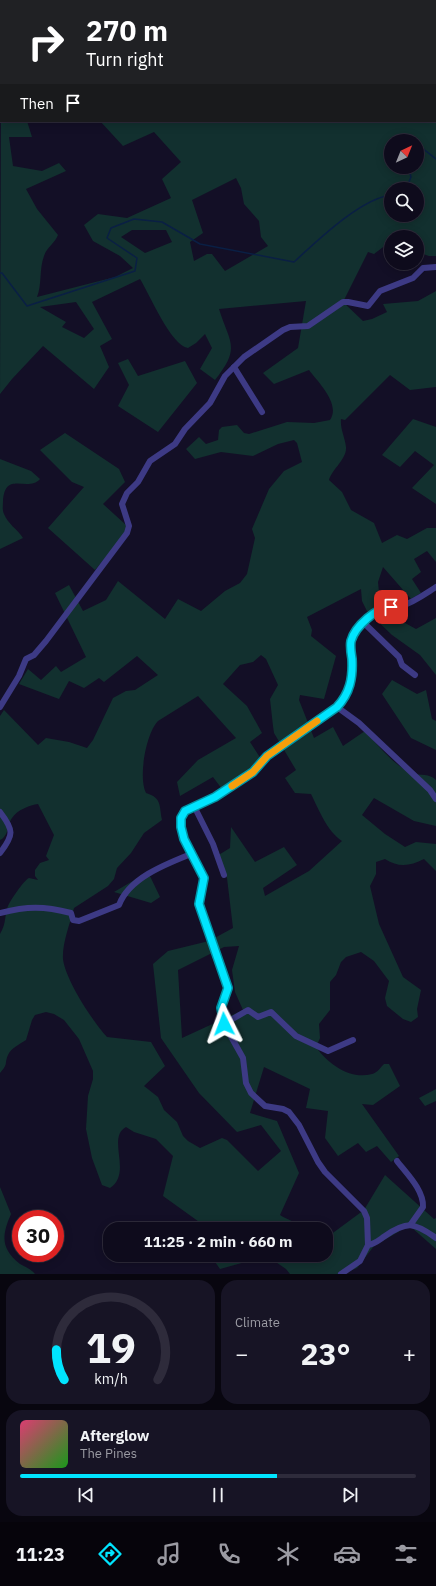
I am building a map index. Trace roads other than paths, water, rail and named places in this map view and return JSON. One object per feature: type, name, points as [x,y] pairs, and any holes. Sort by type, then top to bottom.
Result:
[{"type":"street","points":[[0,707],[20,676],[26,659],[34,655],[46,641],[127,533],[129,526],[122,504],[127,493],[138,482],[150,461],[175,444],[185,429],[210,403],[225,376],[244,357],[283,330],[290,327],[308,326],[343,302],[368,306],[380,292],[413,278],[423,268],[436,267]]},
{"type":"street","points":[[234,367],[262,412]]},
{"type":"street","points":[[341,1274],[360,1261],[368,1245],[367,1218],[364,1211],[325,1172],[318,1162],[299,1125],[289,1112],[283,1109],[265,1106],[251,1093],[246,1082],[243,1058],[224,1024],[221,1008],[228,988],[199,904],[204,878],[184,839],[181,827],[181,818],[185,811],[215,797],[253,772],[267,756],[337,707],[344,699],[351,680],[351,642],[364,623],[383,607],[402,605],[436,587]]},
{"type":"street","points":[[364,623],[399,657],[402,665],[415,675]]},
{"type":"street","points":[[337,707],[359,723],[433,790],[436,799]]},
{"type":"street","points":[[194,806],[213,844],[224,875]]},
{"type":"street","points":[[0,812],[10,826],[11,834],[8,843],[0,853]]},
{"type":"street","points":[[0,913],[23,907],[50,908],[72,913],[73,920],[79,921],[119,905],[123,895],[156,868],[191,854]]},
{"type":"street","points":[[224,1024],[248,1010],[258,1016],[270,1012],[296,1036],[328,1051],[354,1040]]},
{"type":"street","points":[[397,1161],[419,1191],[423,1204],[423,1207],[411,1224]]},
{"type":"street","points":[[368,1245],[374,1244],[402,1226],[411,1224],[424,1229],[436,1238]]},
{"type":"waterway","points":[[424,150],[436,159]]},
{"type":"waterway","points":[[409,182],[411,177],[410,174]]},
{"type":"waterway","points":[[0,273],[2,273],[27,306],[135,271],[137,258],[107,238],[111,228],[134,219],[162,222],[200,244],[294,262],[353,212],[366,204],[384,197]]}]
